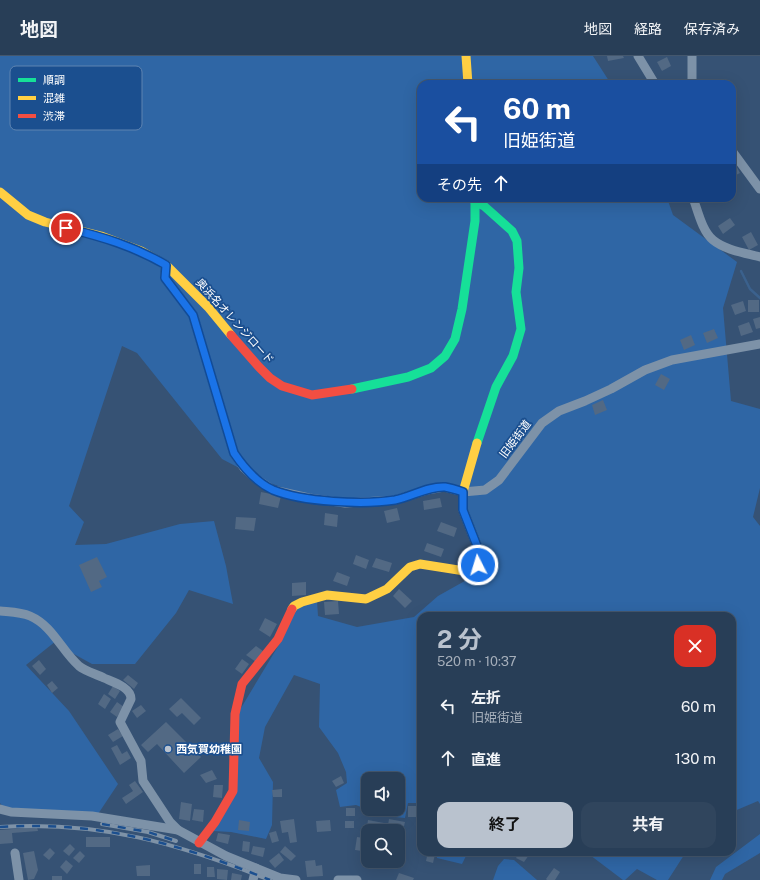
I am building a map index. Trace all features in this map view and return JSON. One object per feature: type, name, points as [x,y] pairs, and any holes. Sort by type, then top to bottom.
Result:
[{"type":"street","points":[[466,56],[468,80]]},
{"type":"street","points":[[638,56],[652,80]]},
{"type":"street","points":[[692,56],[692,80]]},
{"type":"street","points":[[736,157],[760,189]]},
{"type":"street","name":"奥浜名オレンジロード","points":[[0,192],[28,215],[45,222],[101,236],[141,251],[166,265],[208,307],[259,367],[282,386],[312,395],[381,384],[408,377],[431,368],[445,356],[455,339],[470,264],[475,221],[475,202]]},
{"type":"street","points":[[200,843],[233,792],[235,714],[242,684],[278,639],[294,606],[302,602],[327,596],[366,599],[387,589],[410,568],[420,564],[470,572],[476,570],[479,559],[479,551],[463,510],[463,492],[484,419],[496,387],[514,356],[521,328],[516,292],[519,268],[517,241],[512,231],[478,202]]},
{"type":"street","points":[[694,202],[704,228],[712,240],[734,250],[760,257]]},
{"type":"street","name":"旧姫街道","points":[[166,265],[165,278],[193,315],[234,453],[244,468],[255,478],[273,490],[309,498],[344,503],[395,500],[428,490],[444,487],[463,492],[485,490],[499,480],[542,423],[559,411],[585,401],[646,370],[672,360],[760,344]]},
{"type":"street","points":[[0,611],[29,615],[43,623],[51,631],[69,656],[80,667],[119,685],[131,695],[131,699],[120,722],[141,761],[143,781],[170,822],[178,830],[200,843],[256,868],[280,878],[296,880]]},
{"type":"street","points":[[0,810],[11,812],[92,816],[178,830]]},
{"type":"street","points":[[15,853],[19,880]]},
{"type":"street","points":[[253,880],[256,868]]},
{"type":"street","points":[[338,880],[357,880]]},
{"type":"shaded area","points":[[0,56],[593,56],[608,80],[417,80],[417,202],[668,202],[673,215],[737,262],[723,308],[731,401],[760,409],[760,488],[753,517],[760,526],[760,804],[758,801],[736,810],[736,612],[420,612],[438,596],[479,573],[463,492],[451,489],[356,502],[297,493],[262,480],[222,459],[137,353],[122,346],[69,506],[84,522],[75,545],[106,544],[180,524],[214,521],[226,566],[233,604],[189,590],[176,613],[135,664],[92,664],[63,648],[56,641],[26,665],[69,711],[118,784],[96,817],[4,808],[0,803]]},
{"type":"shaded area","points":[[317,601],[318,616],[357,627],[414,617],[417,614],[417,803],[408,803],[405,818],[386,816],[405,816],[405,772],[361,772],[361,807],[356,805],[340,807],[336,790],[347,783],[346,772],[338,753],[319,727],[320,684],[294,675],[265,727],[259,758],[273,782],[272,825],[266,839],[231,832],[213,831],[234,792],[235,718],[280,643],[294,606]]},
{"type":"shaded area","points":[[760,834],[760,853],[725,874],[722,880],[710,880],[716,867],[731,856],[736,856],[736,852]]},
{"type":"shaded area","points":[[437,856],[466,856],[462,864],[437,858]]},
{"type":"shaded area","points":[[591,856],[683,856],[668,880],[657,880],[637,869],[625,880]]},
{"type":"shaded area","points":[[504,859],[514,860],[537,880],[493,880],[498,866]]},
{"type":"building","points":[[607,56],[623,56],[624,58],[608,61]]},
{"type":"building","points":[[667,57],[671,66],[662,71],[657,62]]},
{"type":"building","points":[[736,166],[740,173],[736,175]]},
{"type":"building","points":[[730,218],[735,225],[723,234],[718,226]]},
{"type":"building","points":[[751,232],[758,245],[749,250],[742,237]]},
{"type":"building","points":[[748,300],[759,300],[759,312],[748,312]]},
{"type":"building","points":[[743,301],[746,311],[735,315],[731,305]]},
{"type":"building","points":[[760,317],[760,328],[756,329],[753,319]]},
{"type":"building","points":[[749,322],[753,332],[741,336],[738,326]]},
{"type":"building","points":[[714,329],[718,338],[707,343],[703,333]]},
{"type":"building","points":[[691,335],[695,345],[684,350],[680,340]]},
{"type":"building","points":[[661,374],[670,379],[664,390],[655,385]]},
{"type":"building","points":[[603,400],[607,410],[595,415],[592,405]]},
{"type":"building","points":[[261,492],[281,496],[278,508],[259,504]]},
{"type":"building","points":[[440,498],[442,507],[424,510],[423,501]]},
{"type":"building","points":[[397,508],[400,520],[387,523],[384,511]]},
{"type":"building","points":[[325,513],[338,515],[337,527],[324,525]]},
{"type":"building","points":[[236,517],[256,518],[254,531],[235,529]]},
{"type":"building","points":[[441,522],[457,528],[454,537],[437,531]]},
{"type":"building","points":[[427,543],[444,549],[441,557],[424,551]]},
{"type":"building","points":[[356,555],[369,560],[366,569],[353,564]]},
{"type":"building","points":[[97,557],[107,577],[99,581],[102,587],[91,592],[79,565]]},
{"type":"building","points":[[376,558],[392,563],[389,572],[372,567]]},
{"type":"building","points":[[337,572],[350,577],[347,586],[333,581]]},
{"type":"building","points":[[306,582],[306,595],[292,596],[292,583]]},
{"type":"building","points":[[399,589],[412,601],[405,608],[393,596]]},
{"type":"building","points":[[338,601],[339,614],[325,615],[324,602]]},
{"type":"building","points":[[265,618],[277,624],[270,637],[259,630]]},
{"type":"building","points":[[256,646],[263,651],[256,662],[246,655]]},
{"type":"building","points":[[242,659],[249,664],[242,674],[235,669]]},
{"type":"building","points":[[39,660],[46,669],[40,675],[32,666]]},
{"type":"building","points":[[128,675],[138,683],[134,689],[123,680]]},
{"type":"building","points":[[52,681],[58,688],[52,693],[47,685]]},
{"type":"building","points":[[113,686],[120,691],[115,699],[108,694]]},
{"type":"building","points":[[104,694],[111,699],[105,709],[98,704]]},
{"type":"building","points":[[181,698],[201,718],[194,725],[182,713],[177,717],[169,709]]},
{"type":"building","points":[[117,702],[124,707],[117,717],[110,712]]},
{"type":"building","points":[[141,705],[146,711],[137,718],[132,711]]},
{"type":"building","points":[[166,722],[201,757],[184,773],[157,744],[148,752],[141,745]]},
{"type":"building","points":[[118,729],[123,736],[113,742],[108,735]]},
{"type":"building","points":[[117,745],[122,754],[127,751],[131,758],[120,765],[111,748]]},
{"type":"building","points":[[212,770],[217,779],[206,783],[200,775]]},
{"type":"building","points":[[341,776],[344,783],[336,787],[332,781]]},
{"type":"building","points":[[135,781],[143,792],[126,804],[122,798],[133,791],[129,785]]},
{"type":"building","points":[[214,785],[223,785],[222,798],[213,797]]},
{"type":"building","points":[[282,789],[282,797],[273,797],[272,790]]},
{"type":"building","points":[[181,802],[192,804],[190,821],[179,819]]},
{"type":"building","points":[[408,806],[417,806],[417,817],[408,817]]},
{"type":"building","points":[[346,808],[355,808],[355,816],[346,816]]},
{"type":"building","points":[[194,809],[204,810],[203,822],[192,820]]},
{"type":"building","points":[[294,819],[297,842],[290,843],[288,832],[282,833],[280,821]]},
{"type":"building","points":[[389,819],[405,822],[405,824],[388,824]]},
{"type":"building","points":[[239,820],[250,822],[249,831],[238,830]]},
{"type":"building","points":[[330,820],[331,831],[317,832],[316,821]]},
{"type":"building","points":[[368,820],[384,823],[384,824],[367,824]]},
{"type":"building","points":[[345,821],[354,821],[354,828],[345,828]]},
{"type":"building","points":[[37,827],[38,831],[12,833],[13,843],[0,844],[0,830]]},
{"type":"building","points":[[276,831],[279,841],[272,843],[269,833]]},
{"type":"building","points":[[218,833],[230,835],[228,844],[216,841]]},
{"type":"building","points":[[86,837],[110,837],[110,847],[86,847]]},
{"type":"building","points":[[357,837],[361,838],[361,851],[355,850]]},
{"type":"building","points":[[243,841],[250,842],[249,852],[242,851]]},
{"type":"building","points":[[70,844],[75,849],[69,856],[63,851]]},
{"type":"building","points":[[253,846],[265,848],[263,857],[251,854]]},
{"type":"building","points":[[285,846],[296,856],[291,861],[280,852]]},
{"type":"building","points":[[50,848],[55,853],[49,860],[43,855]]},
{"type":"building","points":[[34,851],[38,870],[34,879],[28,880],[23,853]]},
{"type":"building","points":[[80,851],[85,856],[79,863],[73,858]]},
{"type":"building","points":[[279,853],[284,860],[275,868],[269,861]]},
{"type":"building","points":[[427,856],[435,856],[433,863],[426,861]]},
{"type":"building","points":[[517,856],[528,856],[524,862],[516,858]]},
{"type":"building","points":[[66,860],[73,866],[67,874],[60,867]]},
{"type":"building","points":[[315,860],[316,866],[322,865],[323,876],[307,877],[305,861]]},
{"type":"building","points":[[194,864],[201,864],[201,874],[194,874]]},
{"type":"building","points":[[150,865],[150,876],[137,876],[136,866]]},
{"type":"building","points":[[207,867],[214,867],[215,877],[207,877]]},
{"type":"building","points":[[554,868],[560,872],[555,880],[547,880],[546,879]]},
{"type":"building","points":[[217,869],[228,870],[227,880],[217,879]]},
{"type":"building","points":[[232,873],[242,875],[241,880],[231,880]]},
{"type":"building","points":[[399,873],[414,878],[413,880],[396,880]]},
{"type":"building","points":[[52,876],[62,876],[62,880],[52,880]]},
{"type":"waterway","points":[[741,271],[750,289],[760,298]]},
{"type":"railway","points":[[102,824],[148,832],[176,841]]},
{"type":"railway","points":[[0,827],[37,826],[72,828],[105,831],[138,837],[203,855],[270,880]]},
{"type":"traffic: fast","points":[[352,389],[408,377],[431,368],[445,356],[455,339],[462,309],[475,221],[475,202]]},
{"type":"traffic: fast","points":[[475,202],[484,206],[512,231],[517,241],[519,268],[516,292],[521,329],[513,356],[496,387],[477,443]]},
{"type":"traffic: slow","points":[[466,56],[468,80]]},
{"type":"traffic: slow","points":[[0,192],[28,215],[45,222],[101,236],[141,251],[166,265],[208,307],[231,335]]},
{"type":"traffic: slow","points":[[292,609],[294,606],[302,602],[327,595],[366,599],[387,589],[410,567],[420,564],[471,572],[476,570],[479,559],[479,551],[463,510],[463,492],[477,443]]},
{"type":"traffic: jam","points":[[231,335],[259,367],[270,378],[282,386],[312,395],[352,389]]},
{"type":"traffic: jam","points":[[199,843],[215,822],[233,791],[235,714],[242,684],[278,639],[292,609]]},
{"type":"place","name":"西気賀幼稚園","points":[[168,749]]},
{"type":"route","points":[[66,228],[101,236],[141,251],[166,265],[165,278],[193,315],[234,453],[244,468],[255,478],[273,490],[294,496],[344,503],[395,500],[428,490],[444,487],[463,492],[463,510],[479,551],[478,565]]}]
